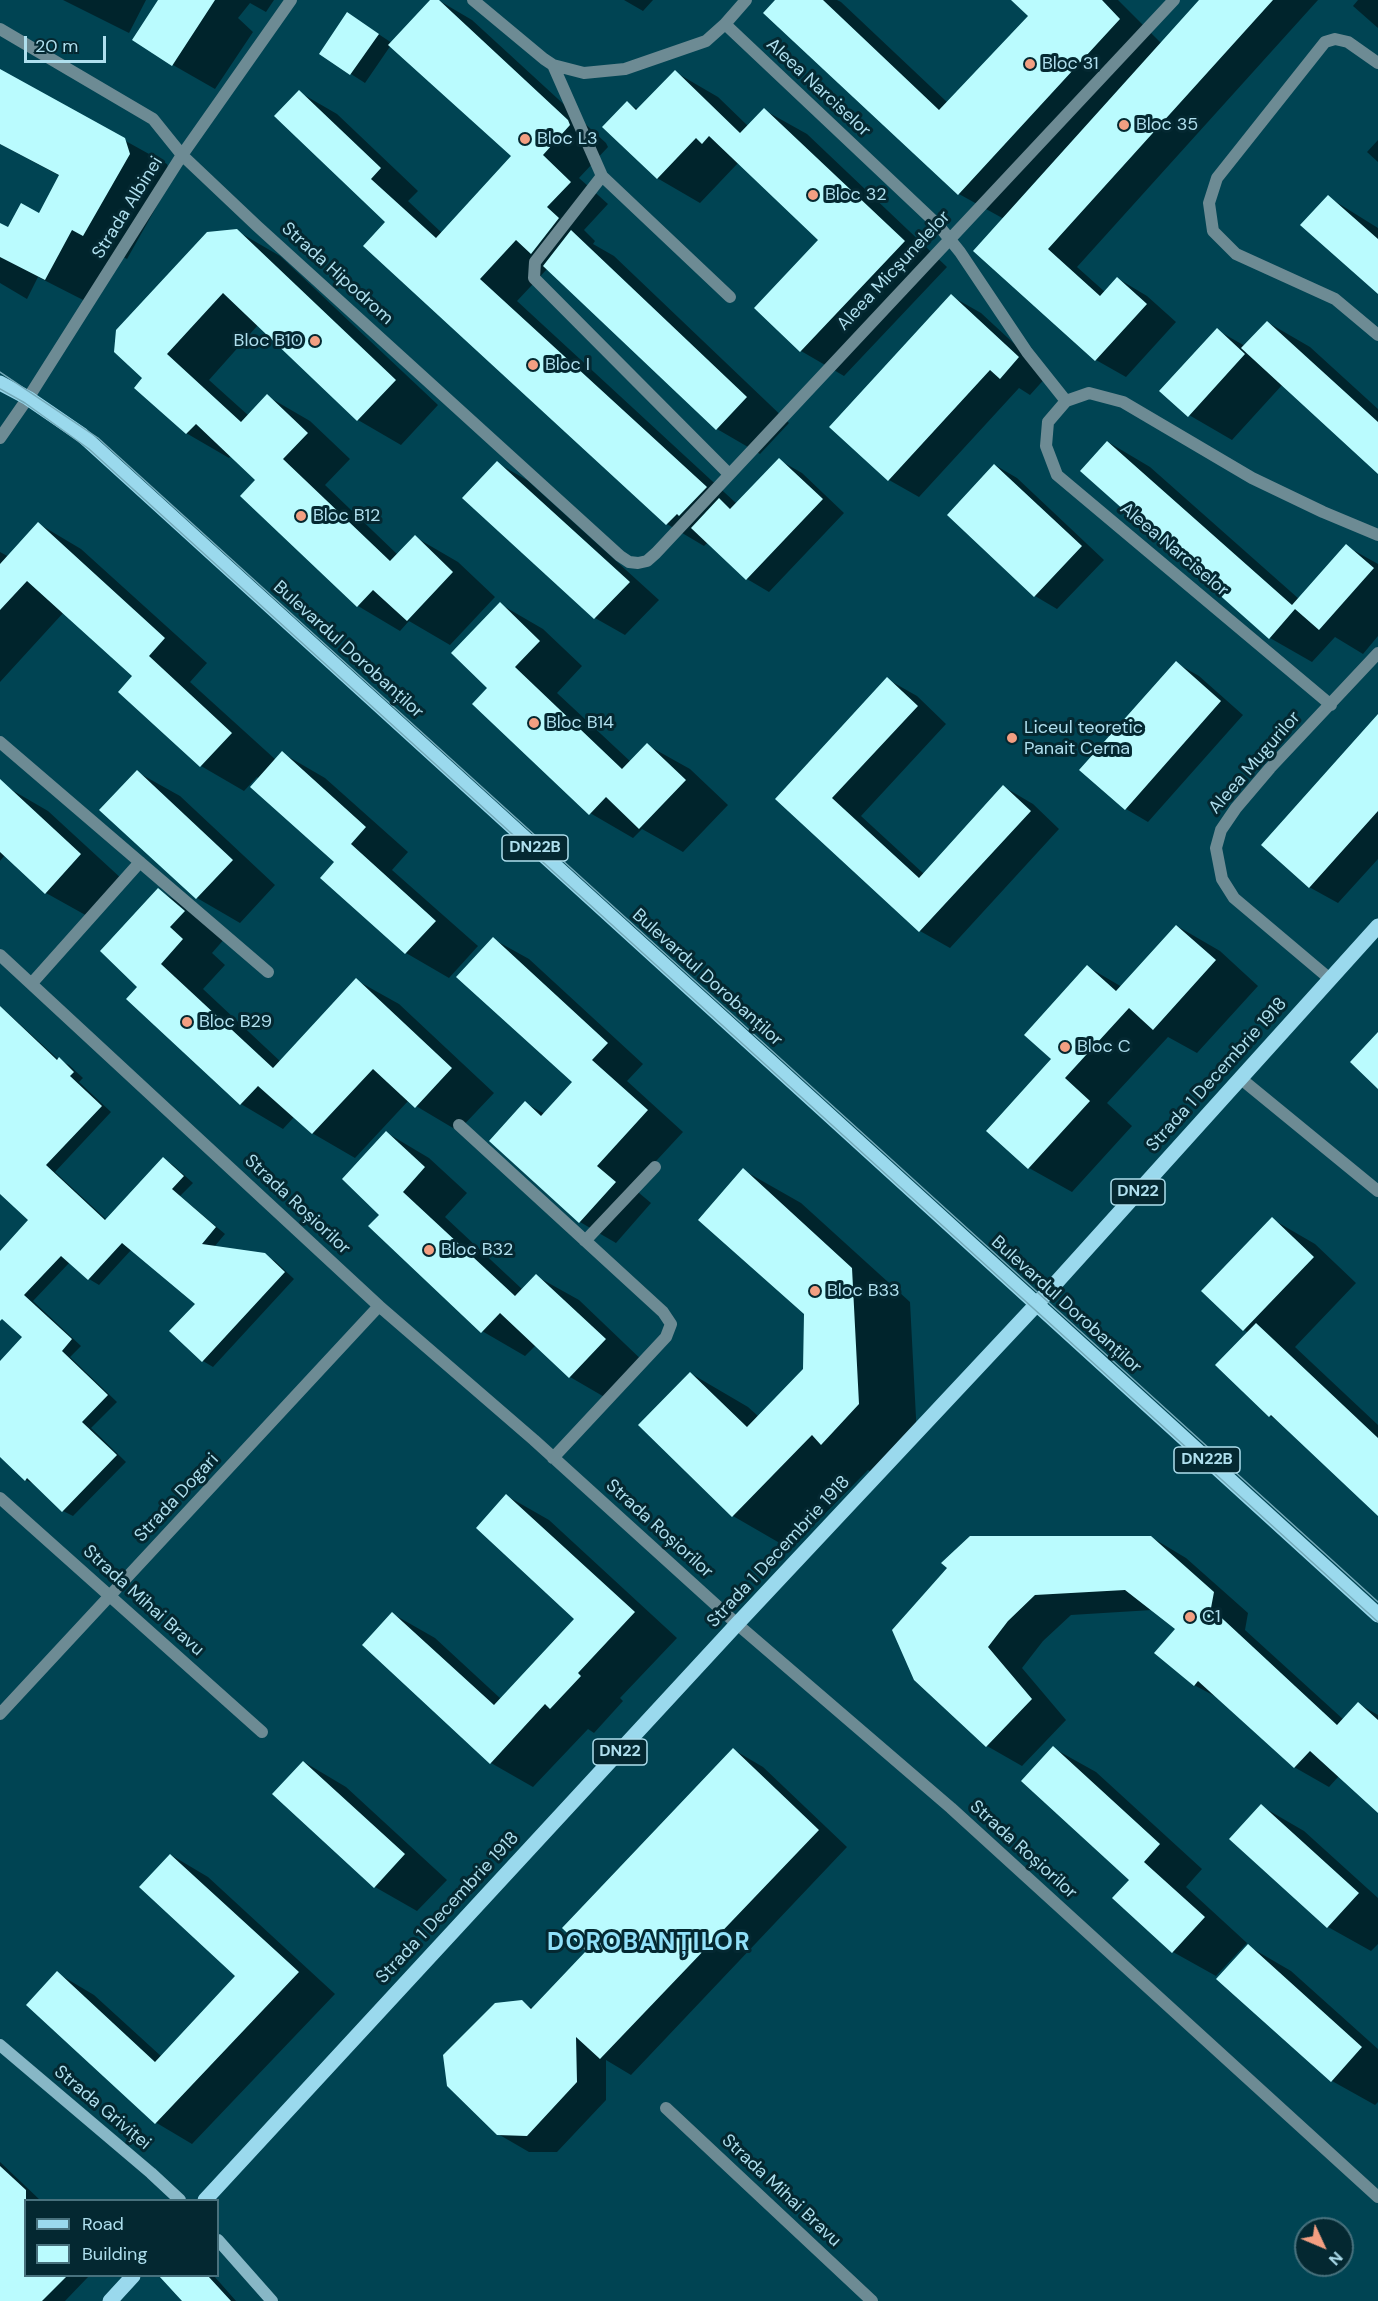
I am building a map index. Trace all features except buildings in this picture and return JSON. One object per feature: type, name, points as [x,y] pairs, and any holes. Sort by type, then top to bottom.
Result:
[{"type":"main road","name":"Bulevardul Dorobanților","points":[[0,383],[28,398],[82,435],[1378,1615]]},
{"type":"main road","name":"Strada 1 Decembrie 1918","points":[[206,2199],[737,1624],[1036,1305],[1378,926]]},
{"type":"main road","name":"Strada Griviței","points":[[0,2045],[179,2199]]},
{"type":"main road","points":[[219,2241],[272,2301]]},
{"type":"main road","points":[[110,2301],[132,2277]]},
{"type":"street","name":"Strada Albinei","points":[[0,438],[28,398],[182,155],[291,0]]},
{"type":"street","points":[[473,0],[553,65],[584,73],[625,69],[706,41],[746,0]]},
{"type":"street","name":"Aleea Micșunelelor","points":[[638,563],[647,561],[656,553],[1174,0]]},
{"type":"street","name":"Aleea Narciselor","points":[[725,24],[939,226],[960,252],[1027,352],[1066,401],[1048,422],[1046,446],[1057,475],[1331,705]]},
{"type":"street","name":"Strada Hipodrom","points":[[0,29],[153,119],[182,155],[620,555],[629,562],[638,563]]},
{"type":"street","points":[[1378,63],[1348,42],[1335,39],[1325,42],[1217,178],[1209,203],[1213,231],[1236,254],[1335,299],[1378,335]]},
{"type":"street","points":[[553,65],[602,176],[730,297]]},
{"type":"street","points":[[602,176],[535,262],[534,278],[729,474]]},
{"type":"street","points":[[1066,401],[1089,393],[1123,402],[1252,478],[1378,535]]},
{"type":"street","name":"Aleea Mugurilor","points":[[1330,979],[1234,898],[1222,879],[1216,848],[1221,830],[1236,808],[1270,768],[1378,653]]},
{"type":"street","points":[[0,742],[268,972]]},
{"type":"street","points":[[32,983],[140,862]]},
{"type":"street","name":"Strada Roșiorilor","points":[[0,955],[379,1306],[553,1458],[737,1624],[951,1808],[1378,2197]]},
{"type":"street","points":[[1240,1078],[1378,1191]]},
{"type":"street","points":[[459,1125],[663,1312],[671,1324],[666,1337],[553,1458]]},
{"type":"street","points":[[585,1241],[655,1167]]},
{"type":"street","name":"Strada Dogari","points":[[0,1714],[379,1306]]},
{"type":"street","name":"Strada Mihai Bravu","points":[[0,1498],[262,1732]]},
{"type":"street","name":"Strada Mihai Bravu","points":[[666,2108],[872,2301]]},
{"type":"tram line","points":[[0,372],[98,438],[1378,1602]]},
{"type":"tram line","points":[[0,389],[25,403],[89,449],[1378,1622]]},
{"type":"place","name":"Bloc 31","points":[[1030,64]]},
{"type":"place","name":"Bloc 35","points":[[1124,125]]},
{"type":"place","name":"Bloc L3","points":[[525,139]]},
{"type":"place","name":"Bloc 32","points":[[813,195]]},
{"type":"place","name":"Bloc B10","points":[[315,341]]},
{"type":"place","name":"Bloc I","points":[[533,365]]},
{"type":"place","name":"Bloc B12","points":[[301,516]]},
{"type":"place","name":"Bloc B14","points":[[534,723]]},
{"type":"place","name":"Liceul teoretic Panait Cerna","points":[[1012,738]]},
{"type":"place","name":"Bloc B29","points":[[187,1022]]},
{"type":"place","name":"Bloc C","points":[[1065,1047]]},
{"type":"place","name":"Bloc B32","points":[[429,1250]]},
{"type":"place","name":"Bloc B33","points":[[815,1291]]},
{"type":"place","name":"C1","points":[[1190,1617]]},
{"type":"district","name":"DOROBANȚILOR","points":[[649,1944]]}]
